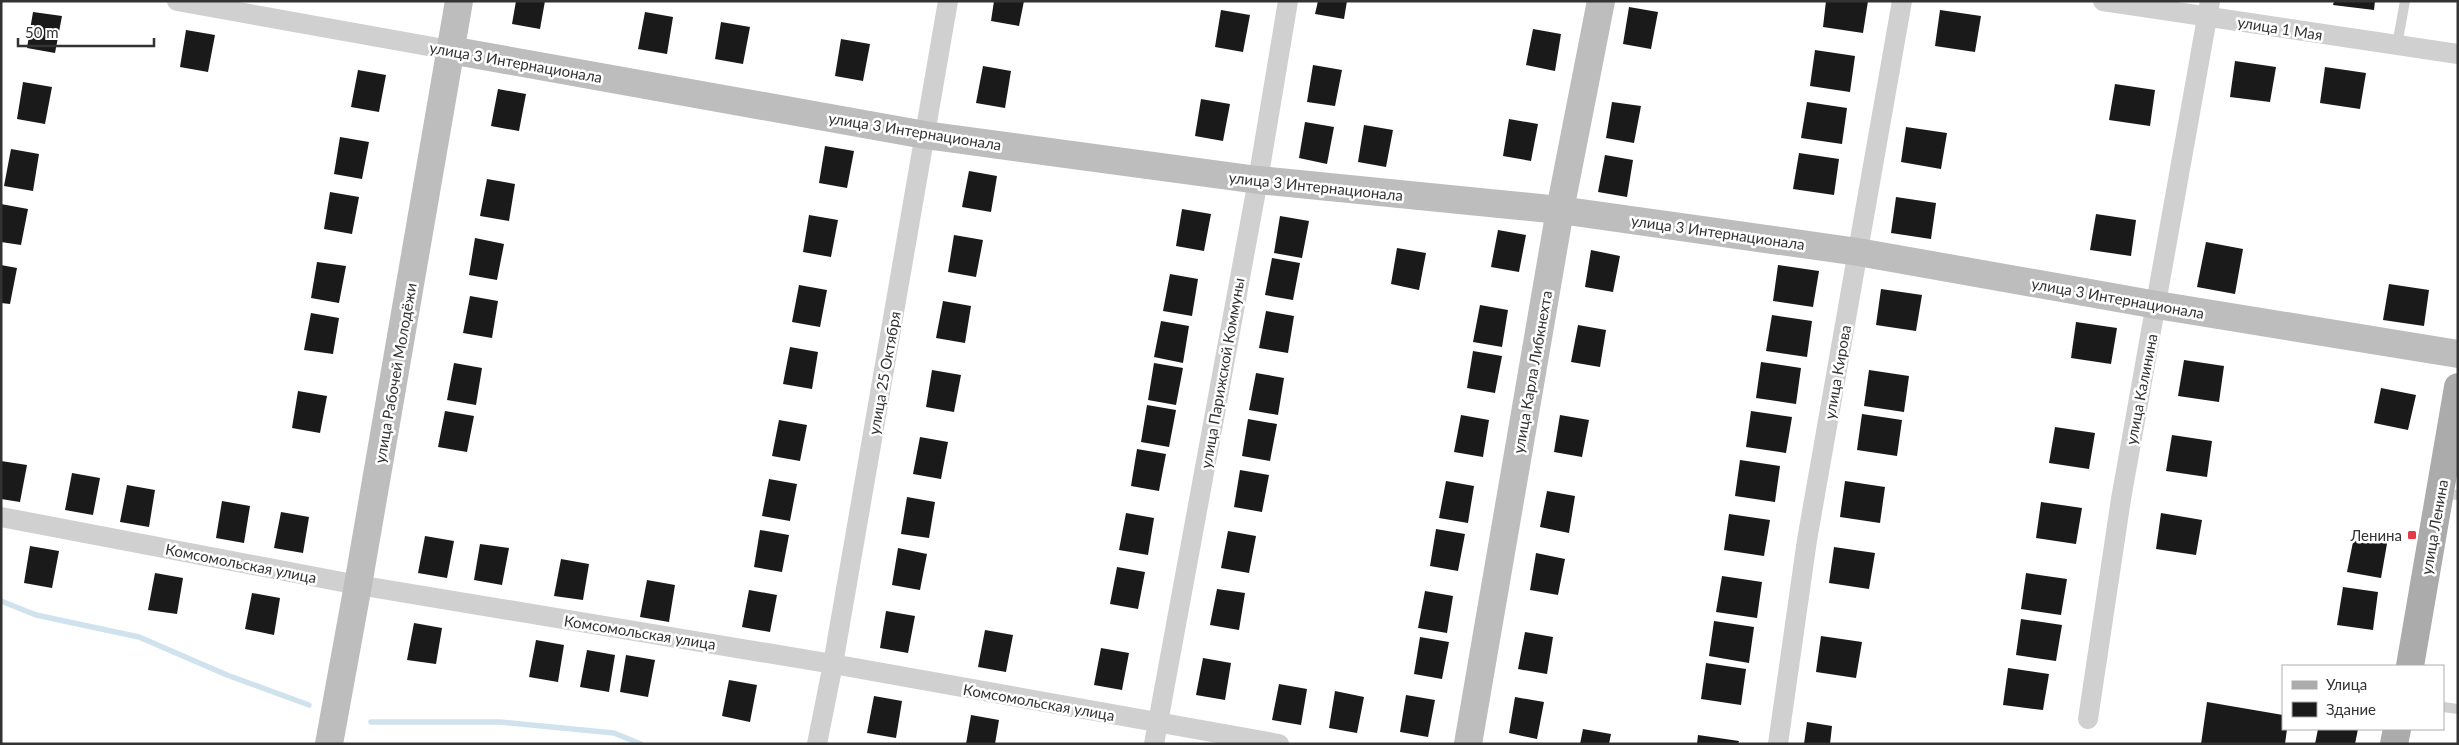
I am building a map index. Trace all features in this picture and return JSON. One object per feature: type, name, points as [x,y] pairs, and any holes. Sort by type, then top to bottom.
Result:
[{"type":"main road","name":"улица Рабочей Молодёжи","points":[[329,744],[459,1]]},
{"type":"main road","name":"улица Карла Либкнехта","points":[[1468,744],[1560,210],[1601,1]]},
{"type":"main road","name":"улица 3 Интернационала","points":[[450,50],[925,135],[1258,180],[1560,210],[1858,252],[2156,305],[2458,354]]},
{"type":"main road","name":"улица Ленина","points":[[2410,665],[2449,494],[2458,387]]},
{"type":"main road","points":[[2394,744],[2397,730]]},
{"type":"street","name":"улица 3 Интернационала","points":[[177,1],[450,50]]},
{"type":"street","name":"улица 25 Октября","points":[[818,744],[948,1]]},
{"type":"street","name":"улица Парижской Коммуны","points":[[1154,744],[1258,180],[1288,1]]},
{"type":"street","name":"улица Кирова","points":[[1778,744],[1807,540],[1902,1]]},
{"type":"street","name":"улица 1 Мая","points":[[2103,1],[2208,9],[2397,45],[2458,54]]},
{"type":"street","name":"улица Калинина","points":[[2088,719],[2120,499],[2208,9]]},
{"type":"street","name":"Комсомольская улица","points":[[1,517],[358,585],[833,664],[1279,744]]},
{"type":"lane","points":[[2397,45],[2405,1]]},
{"type":"lane","points":[[2444,707],[2458,709]]},
{"type":"building","points":[[516,1],[545,1],[540,29],[512,24]]},
{"type":"building","points":[[994,1],[1024,1],[1019,26],[991,21]]},
{"type":"building","points":[[1318,1],[1347,1],[1344,19],[1315,14]]},
{"type":"building","points":[[1826,1],[1868,1],[1863,33],[1823,27]]},
{"type":"building","points":[[2334,1],[2375,1],[2374,10],[2333,5]]},
{"type":"building","points":[[1629,7],[1658,12],[1651,49],[1623,44]]},
{"type":"building","points":[[1221,10],[1250,15],[1243,52],[1215,47]]},
{"type":"building","points":[[1940,10],[1981,16],[1975,52],[1935,46]]},
{"type":"building","points":[[33,12],[62,16],[55,53],[27,48]]},
{"type":"building","points":[[645,12],[673,17],[667,54],[638,49]]},
{"type":"building","points":[[721,22],[750,27],[743,64],[715,59]]},
{"type":"building","points":[[1533,29],[1561,34],[1555,71],[1526,65]]},
{"type":"building","points":[[186,30],[215,35],[208,72],[180,67]]},
{"type":"building","points":[[841,39],[870,44],[863,81],[835,76]]},
{"type":"building","points":[[1815,50],[1855,56],[1850,92],[1810,86]]},
{"type":"building","points":[[2235,61],[2276,67],[2270,102],[2230,97]]},
{"type":"building","points":[[1313,65],[1342,70],[1335,106],[1307,102]]},
{"type":"building","points":[[983,66],[1011,71],[1005,108],[976,103]]},
{"type":"building","points":[[2325,67],[2366,73],[2360,109],[2320,103]]},
{"type":"building","points":[[358,70],[386,75],[379,112],[351,107]]},
{"type":"building","points":[[23,82],[52,87],[45,124],[17,119]]},
{"type":"building","points":[[2115,84],[2155,90],[2150,126],[2109,120]]},
{"type":"building","points":[[498,89],[526,94],[519,131],[491,126]]},
{"type":"building","points":[[1201,99],[1230,104],[1223,141],[1195,136]]},
{"type":"building","points":[[1612,102],[1641,106],[1634,143],[1606,138]]},
{"type":"building","points":[[1807,102],[1847,108],[1842,144],[1801,138]]},
{"type":"building","points":[[1509,119],[1538,124],[1531,161],[1503,156]]},
{"type":"building","points":[[1305,122],[1334,127],[1327,164],[1299,158]]},
{"type":"building","points":[[1364,125],[1393,130],[1386,167],[1358,162]]},
{"type":"building","points":[[1906,127],[1947,133],[1941,169],[1901,162]]},
{"type":"building","points":[[340,137],[369,142],[362,179],[334,174]]},
{"type":"building","points":[[825,146],[854,151],[847,188],[819,183]]},
{"type":"building","points":[[11,149],[39,154],[33,191],[4,186]]},
{"type":"building","points":[[1799,153],[1839,159],[1834,195],[1793,189]]},
{"type":"building","points":[[1605,155],[1633,160],[1627,197],[1598,192]]},
{"type":"building","points":[[969,171],[997,176],[991,212],[962,207]]},
{"type":"building","points":[[487,179],[515,184],[509,221],[480,216]]},
{"type":"building","points":[[330,192],[359,197],[352,234],[324,229]]},
{"type":"building","points":[[1896,197],[1936,203],[1931,239],[1891,233]]},
{"type":"building","points":[[1,204],[28,209],[21,245],[1,242]]},
{"type":"building","points":[[1182,209],[1211,214],[1204,251],[1176,246]]},
{"type":"building","points":[[2096,214],[2136,220],[2131,256],[2090,250]]},
{"type":"building","points":[[809,215],[838,220],[831,257],[803,252]]},
{"type":"building","points":[[1280,216],[1309,221],[1302,258],[1274,253]]},
{"type":"building","points":[[1498,230],[1526,235],[1519,272],[1491,267]]},
{"type":"building","points":[[954,235],[983,240],[976,277],[948,272]]},
{"type":"building","points":[[475,238],[504,244],[497,280],[469,275]]},
{"type":"building","points":[[2206,242],[2243,249],[2235,294],[2197,287]]},
{"type":"building","points":[[1397,248],[1426,253],[1419,290],[1391,284]]},
{"type":"building","points":[[1591,250],[1620,256],[1613,292],[1585,287]]},
{"type":"building","points":[[1272,258],[1300,263],[1293,300],[1265,295]]},
{"type":"building","points":[[317,262],[346,266],[339,303],[311,298]]},
{"type":"building","points":[[1,265],[17,268],[10,304],[1,303]]},
{"type":"building","points":[[1778,265],[1819,271],[1813,307],[1773,301]]},
{"type":"building","points":[[1170,274],[1198,279],[1192,316],[1163,311]]},
{"type":"building","points":[[2389,284],[2429,290],[2424,326],[2383,320]]},
{"type":"building","points":[[799,285],[827,290],[820,327],[792,322]]},
{"type":"building","points":[[1881,289],[1922,295],[1916,331],[1876,325]]},
{"type":"building","points":[[470,296],[498,301],[492,338],[463,333]]},
{"type":"building","points":[[943,301],[971,306],[965,343],[936,338]]},
{"type":"building","points":[[1480,305],[1508,310],[1502,347],[1473,342]]},
{"type":"building","points":[[1266,311],[1294,316],[1288,353],[1259,348]]},
{"type":"building","points":[[311,313],[339,318],[333,354],[304,350]]},
{"type":"building","points":[[1772,315],[1812,321],[1807,357],[1766,351]]},
{"type":"building","points":[[1161,321],[1189,326],[1183,363],[1154,357]]},
{"type":"building","points":[[2076,322],[2117,328],[2111,364],[2071,358]]},
{"type":"building","points":[[1578,325],[1606,330],[1600,367],[1571,362]]},
{"type":"building","points":[[790,347],[818,352],[812,389],[783,384]]},
{"type":"building","points":[[1473,351],[1502,356],[1495,393],[1467,388]]},
{"type":"building","points":[[2184,360],[2224,366],[2219,402],[2178,396]]},
{"type":"building","points":[[1761,362],[1801,368],[1796,404],[1756,398]]},
{"type":"building","points":[[454,363],[482,368],[476,405],[447,400]]},
{"type":"building","points":[[1154,363],[1183,368],[1176,405],[1148,400]]},
{"type":"building","points":[[932,370],[961,375],[954,412],[926,407]]},
{"type":"building","points":[[1869,370],[1909,376],[1904,412],[1864,406]]},
{"type":"building","points":[[1256,373],[1284,378],[1278,415],[1249,410]]},
{"type":"building","points":[[2381,388],[2416,395],[2408,430],[2374,423]]},
{"type":"building","points":[[298,391],[327,396],[320,433],[292,428]]},
{"type":"building","points":[[1147,405],[1176,410],[1169,447],[1141,442]]},
{"type":"building","points":[[445,411],[474,416],[467,452],[438,447]]},
{"type":"building","points":[[1751,411],[1792,417],[1786,453],[1746,447]]},
{"type":"building","points":[[1862,414],[1902,420],[1897,456],[1857,450]]},
{"type":"building","points":[[1461,415],[1489,420],[1483,457],[1454,452]]},
{"type":"building","points":[[1560,415],[1589,420],[1582,457],[1554,452]]},
{"type":"building","points":[[1248,419],[1277,424],[1270,461],[1242,456]]},
{"type":"building","points":[[779,420],[807,425],[800,461],[772,456]]},
{"type":"building","points":[[2055,427],[2095,433],[2089,469],[2049,463]]},
{"type":"building","points":[[2172,435],[2212,441],[2207,477],[2166,471]]},
{"type":"building","points":[[920,437],[948,442],[941,479],[913,474]]},
{"type":"building","points":[[1137,449],[1166,454],[1159,491],[1131,486]]},
{"type":"building","points":[[1740,460],[1780,466],[1775,502],[1735,496]]},
{"type":"building","points":[[1,461],[27,465],[20,502],[1,499]]},
{"type":"building","points":[[1240,470],[1269,475],[1262,512],[1234,507]]},
{"type":"building","points":[[72,473],[100,478],[93,515],[65,510]]},
{"type":"building","points":[[769,479],[797,484],[790,521],[762,516]]},
{"type":"building","points":[[1446,481],[1474,486],[1468,523],[1439,518]]},
{"type":"building","points":[[1845,481],[1885,487],[1880,523],[1840,517]]},
{"type":"building","points":[[127,485],[155,490],[149,527],[120,522]]},
{"type":"building","points":[[1547,491],[1575,496],[1569,533],[1540,527]]},
{"type":"building","points":[[907,497],[935,502],[929,538],[901,534]]},
{"type":"building","points":[[222,501],[250,506],[244,543],[216,538]]},
{"type":"building","points":[[2041,502],[2082,508],[2076,544],[2036,538]]},
{"type":"building","points":[[281,512],[309,517],[303,553],[274,548]]},
{"type":"building","points":[[1126,513],[1154,518],[1148,555],[1119,550]]},
{"type":"building","points":[[2161,513],[2202,520],[2196,555],[2156,549]]},
{"type":"building","points":[[1729,514],[1770,520],[1764,556],[1724,550]]},
{"type":"building","points":[[1436,529],[1465,534],[1458,571],[1430,566]]},
{"type":"building","points":[[760,530],[789,535],[782,572],[754,567]]},
{"type":"building","points":[[1228,531],[1256,536],[1249,573],[1221,568]]},
{"type":"building","points":[[2355,532],[2388,538],[2381,578],[2347,572]]},
{"type":"building","points":[[425,536],[454,541],[447,578],[418,573]]},
{"type":"building","points":[[480,544],[509,548],[502,585],[474,580]]},
{"type":"building","points":[[30,546],[59,551],[52,588],[24,583]]},
{"type":"building","points":[[1834,547],[1875,553],[1869,589],[1829,583]]},
{"type":"building","points":[[898,548],[927,554],[920,590],[892,585]]},
{"type":"building","points":[[1536,553],[1565,559],[1558,595],[1530,590]]},
{"type":"building","points":[[561,559],[589,564],[583,600],[554,596]]},
{"type":"building","points":[[1117,567],[1145,572],[1138,609],[1110,604]]},
{"type":"building","points":[[155,573],[183,578],[177,614],[148,610]]},
{"type":"building","points":[[2026,573],[2067,579],[2061,615],[2021,609]]},
{"type":"building","points":[[1722,576],[1762,582],[1757,618],[1716,612]]},
{"type":"building","points":[[647,580],[675,585],[669,622],[640,617]]},
{"type":"building","points":[[2343,587],[2378,592],[2373,630],[2337,625]]},
{"type":"building","points":[[1217,589],[1245,593],[1239,630],[1210,625]]},
{"type":"building","points":[[749,590],[777,595],[770,632],[742,627]]},
{"type":"building","points":[[1425,591],[1453,596],[1447,633],[1418,628]]},
{"type":"building","points":[[252,593],[280,598],[274,635],[245,629]]},
{"type":"building","points":[[886,611],[915,616],[908,653],[880,648]]},
{"type":"building","points":[[2021,619],[2062,625],[2056,661],[2016,655]]},
{"type":"building","points":[[1714,621],[1754,627],[1749,663],[1709,656]]},
{"type":"building","points":[[414,623],[442,628],[436,664],[407,660]]},
{"type":"building","points":[[985,630],[1013,635],[1006,672],[978,667]]},
{"type":"building","points":[[1525,632],[1553,637],[1547,674],[1518,669]]},
{"type":"building","points":[[1821,636],[1862,642],[1856,678],[1816,672]]},
{"type":"building","points":[[1420,637],[1449,642],[1442,679],[1414,674]]},
{"type":"building","points":[[536,640],[564,645],[558,682],[529,677]]},
{"type":"building","points":[[1101,648],[1129,653],[1122,690],[1094,685]]},
{"type":"building","points":[[587,650],[615,655],[609,692],[580,687]]},
{"type":"building","points":[[626,655],[655,660],[648,697],[620,692]]},
{"type":"building","points":[[1203,658],[1231,663],[1225,700],[1196,695]]},
{"type":"building","points":[[1706,663],[1746,669],[1741,705],[1701,699]]},
{"type":"building","points":[[2008,668],[2049,674],[2043,710],[2003,705]]},
{"type":"building","points":[[729,680],[757,685],[750,722],[722,716]]},
{"type":"building","points":[[1279,684],[1307,689],[1301,725],[1272,720]]},
{"type":"building","points":[[1335,691],[1364,697],[1357,733],[1329,728]]},
{"type":"building","points":[[1406,695],[1435,700],[1428,737],[1400,732]]},
{"type":"building","points":[[874,696],[902,701],[896,738],[867,733]]},
{"type":"building","points":[[1515,697],[1544,702],[1537,739],[1509,733]]},
{"type":"building","points":[[2207,702],[2282,715],[2282,730],[2287,730],[2285,744],[2201,744]]},
{"type":"building","points":[[971,715],[999,720],[995,744],[966,744]]},
{"type":"building","points":[[1807,722],[1832,726],[1830,744],[1804,744]]},
{"type":"building","points":[[1583,729],[1611,734],[1609,744],[1580,744]]},
{"type":"building","points":[[2318,730],[2358,730],[2355,744],[2315,744]]},
{"type":"building","points":[[1698,735],[1739,741],[1738,744],[1697,744]]},
{"type":"waterway","points":[[1,601],[36,615],[139,637],[227,675],[309,705]]},
{"type":"waterway","points":[[371,722],[500,722],[614,733],[641,744]]},
{"type":"place","name":"Ленина","points":[[2412,535]]}]
